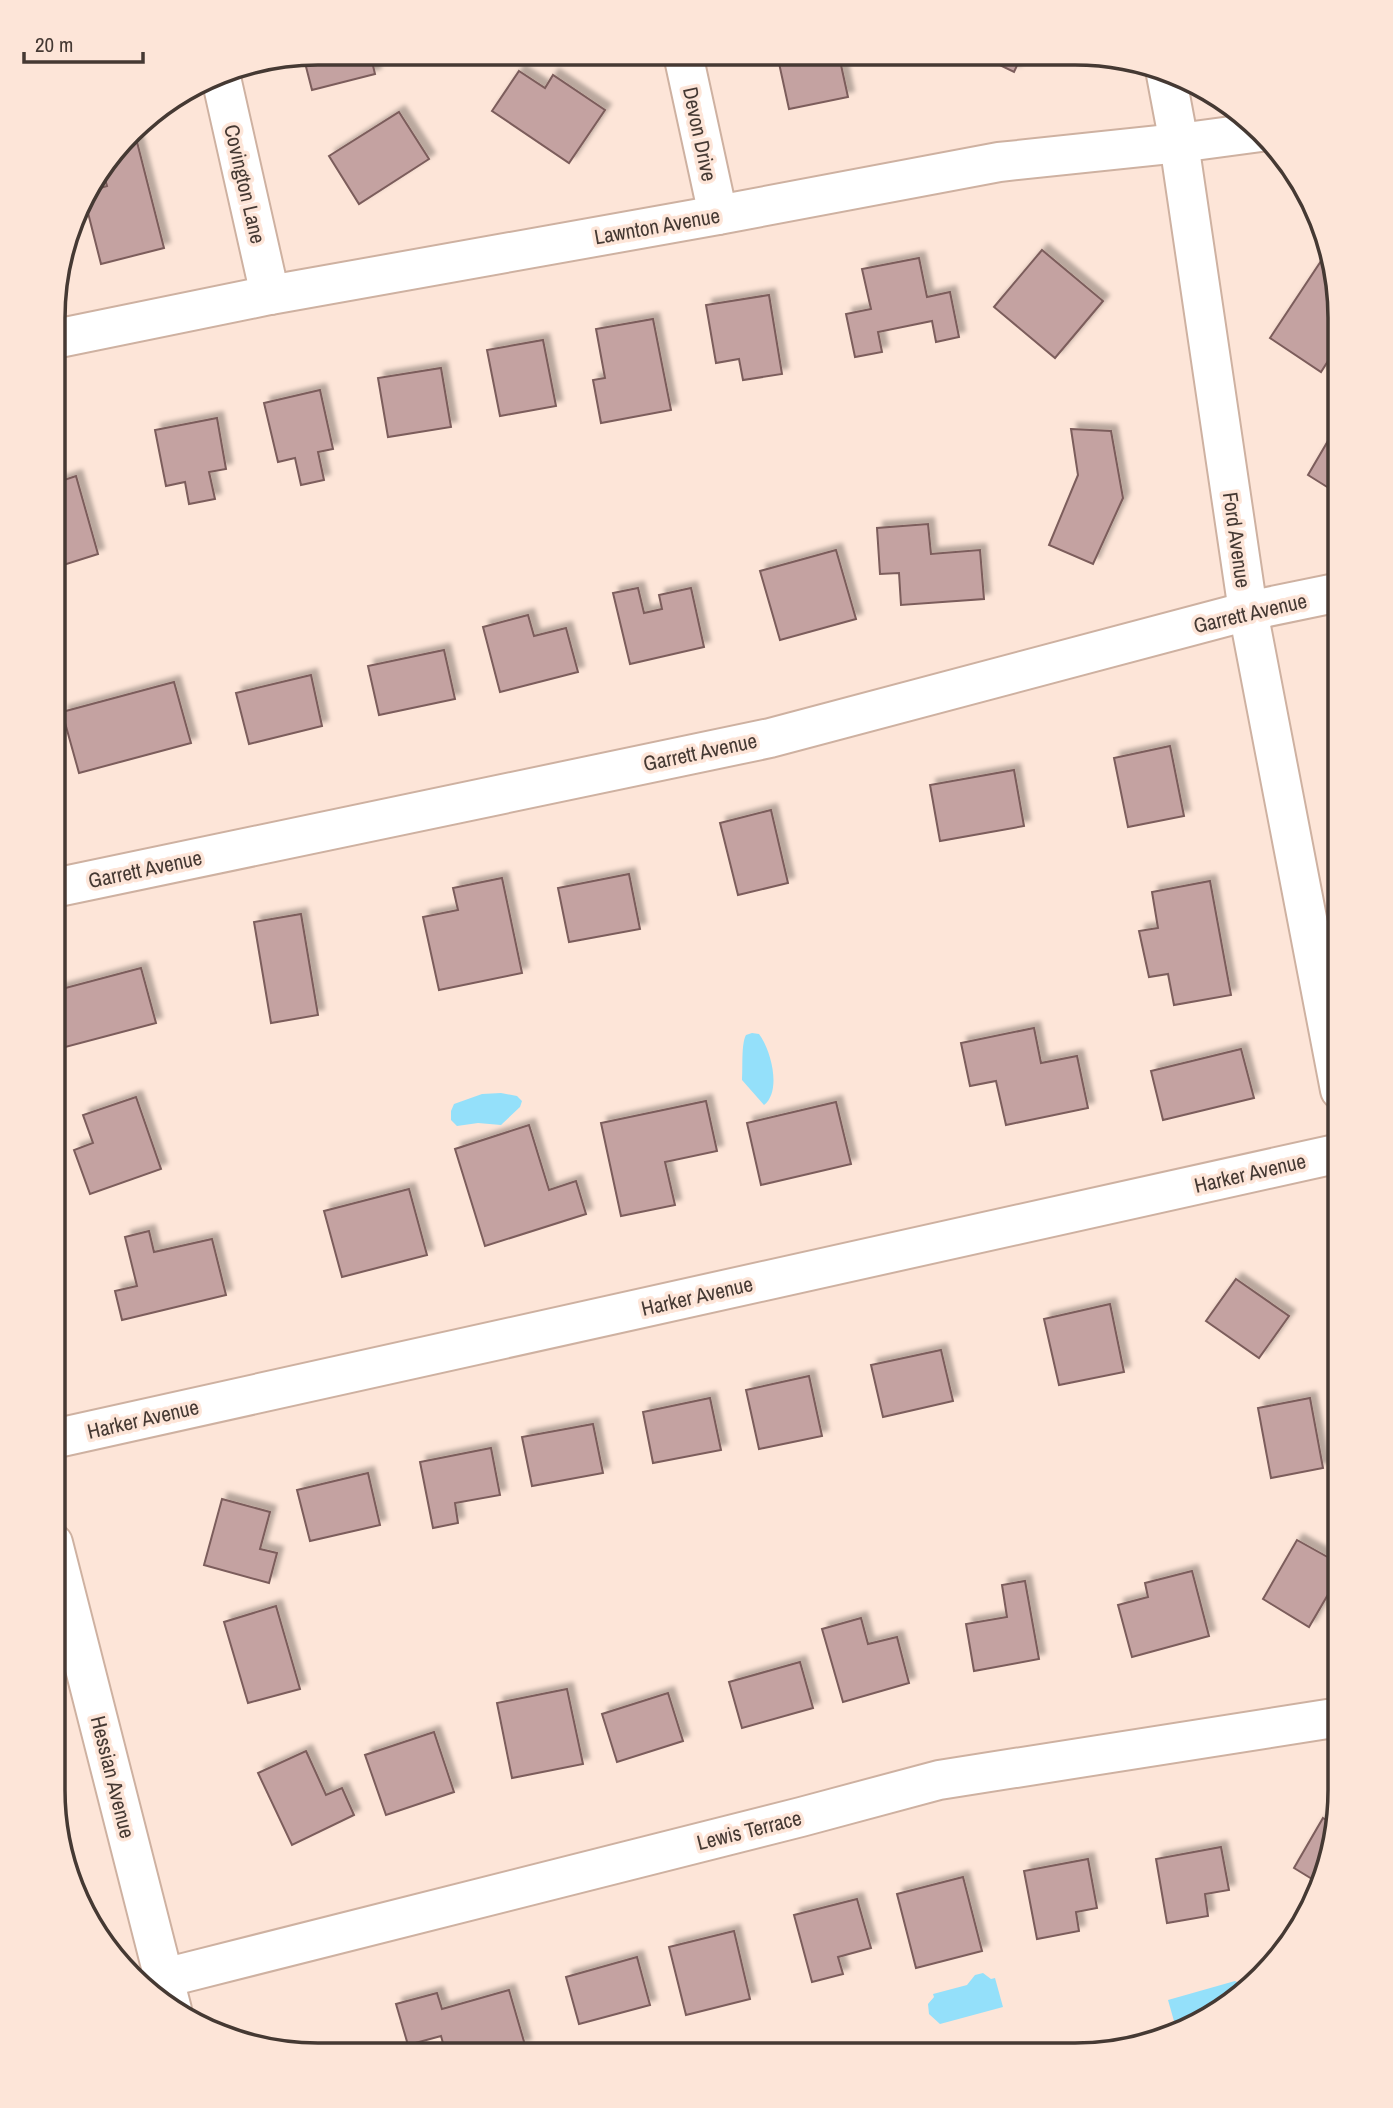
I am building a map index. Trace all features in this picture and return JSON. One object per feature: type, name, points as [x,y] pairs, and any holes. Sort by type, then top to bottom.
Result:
[{"type":"street","name":"Devon Drive","points":[[685,65],[718,215]]},
{"type":"street","name":"Ford Avenue","points":[[1167,82],[1179,143],[1248,611],[1328,1028]]},
{"type":"street","name":"Covington Lane","points":[[222,83],[270,295]]},
{"type":"street","name":"Lawnton Avenue","points":[[65,337],[270,295],[999,162],[1249,134]]},
{"type":"street","name":"Garrett Avenue","points":[[65,886],[769,738],[1248,611],[1328,594]]},
{"type":"street","name":"Harker Avenue","points":[[65,1436],[1328,1156]]},
{"type":"street","name":"Hessian Avenue","points":[[65,1590],[168,1994]]},
{"type":"street","name":"Lewis Terrace","points":[[168,1994],[939,1780],[1328,1719]]},
{"type":"water","points":[[752,1033],[759,1034],[763,1041],[773,1070],[772,1090],[764,1105],[742,1080],[744,1039]]},
{"type":"water","points":[[482,1094],[517,1096],[522,1101],[520,1107],[501,1125],[478,1123],[457,1126],[451,1120],[454,1104]]},
{"type":"water","points":[[983,1973],[991,1979],[995,1978],[1003,2007],[940,2024],[929,2014],[928,2004],[934,1997],[933,1994],[967,1985],[975,1975]]},
{"type":"water","points":[[1235,1981],[1239,1983],[1216,2001],[1175,2023],[1168,2000]]},
{"type":"building","points":[[306,65],[373,65],[375,74],[312,90]]},
{"type":"building","points":[[779,65],[841,65],[848,97],[789,109]]},
{"type":"building","points":[[1000,65],[1017,65],[1014,72]]},
{"type":"building","points":[[519,71],[545,88],[553,75],[605,110],[569,163],[492,111]]},
{"type":"building","points":[[399,112],[429,159],[359,204],[329,156]]},
{"type":"building","points":[[136,142],[164,248],[101,264],[88,213],[101,188],[107,186],[107,177]]},
{"type":"building","points":[[1042,250],[1103,301],[1055,358],[994,307]]},
{"type":"building","points":[[919,258],[927,297],[950,292],[959,337],[936,342],[932,321],[878,332],[882,352],[855,357],[846,314],[871,309],[862,269]]},
{"type":"building","points":[[1322,260],[1328,301],[1328,361],[1321,372],[1270,338]]},
{"type":"building","points":[[769,295],[782,374],[743,380],[739,359],[716,363],[706,305]]},
{"type":"building","points":[[653,319],[671,410],[601,423],[593,380],[605,378],[596,329]]},
{"type":"building","points":[[543,340],[556,406],[500,416],[487,350]]},
{"type":"building","points":[[441,368],[451,427],[388,437],[378,378]]},
{"type":"building","points":[[320,390],[333,449],[318,452],[324,480],[301,485],[295,458],[278,462],[264,403]]},
{"type":"building","points":[[217,418],[226,469],[209,472],[215,499],[189,504],[185,482],[166,486],[155,430]]},
{"type":"building","points":[[1071,429],[1111,431],[1123,498],[1093,564],[1049,545],[1078,475]]},
{"type":"building","points":[[1328,441],[1328,488],[1308,475]]},
{"type":"building","points":[[76,476],[98,554],[65,564],[65,480]]},
{"type":"building","points":[[928,524],[931,554],[980,550],[984,599],[901,605],[899,573],[880,574],[877,528]]},
{"type":"building","points":[[836,550],[856,619],[780,640],[760,571]]},
{"type":"building","points":[[638,588],[644,613],[662,609],[659,595],[691,588],[704,647],[630,664],[613,593]]},
{"type":"building","points":[[528,615],[534,636],[566,628],[578,672],[500,692],[483,627]]},
{"type":"building","points":[[444,650],[455,699],[379,715],[368,666]]},
{"type":"building","points":[[311,675],[322,726],[249,744],[236,693]]},
{"type":"building","points":[[174,682],[191,743],[79,773],[65,723],[65,711]]},
{"type":"building","points":[[1170,746],[1184,816],[1128,827],[1114,758]]},
{"type":"building","points":[[1014,770],[1024,826],[940,841],[930,785]]},
{"type":"building","points":[[771,810],[788,883],[738,895],[720,823]]},
{"type":"building","points":[[629,874],[640,929],[569,942],[558,888]]},
{"type":"building","points":[[502,878],[522,973],[439,990],[423,917],[458,910],[453,888]]},
{"type":"building","points":[[1210,881],[1231,995],[1174,1005],[1168,974],[1149,977],[1139,931],[1158,928],[1152,892]]},
{"type":"building","points":[[301,914],[318,1015],[271,1023],[254,922]]},
{"type":"building","points":[[141,968],[156,1023],[65,1047],[65,988]]},
{"type":"building","points":[[1034,1028],[1041,1063],[1077,1056],[1088,1108],[1006,1125],[996,1081],[970,1086],[961,1043]]},
{"type":"building","points":[[1241,1049],[1254,1098],[1163,1120],[1151,1071]]},
{"type":"building","points":[[136,1097],[161,1169],[90,1194],[74,1150],[93,1143],[83,1115]]},
{"type":"building","points":[[706,1101],[717,1151],[665,1162],[675,1205],[621,1216],[601,1123]]},
{"type":"building","points":[[836,1102],[851,1164],[761,1185],[747,1123]]},
{"type":"building","points":[[529,1125],[549,1190],[576,1181],[586,1214],[485,1246],[455,1149]]},
{"type":"building","points":[[409,1189],[427,1255],[342,1277],[324,1211]]},
{"type":"building","points":[[149,1231],[154,1252],[212,1239],[226,1295],[122,1320],[115,1291],[137,1286],[125,1237]]},
{"type":"building","points":[[1236,1279],[1289,1316],[1259,1358],[1206,1321]]},
{"type":"building","points":[[1110,1304],[1124,1372],[1059,1385],[1044,1319]]},
{"type":"building","points":[[941,1350],[953,1401],[883,1417],[871,1365]]},
{"type":"building","points":[[809,1376],[822,1436],[759,1449],[746,1390]]},
{"type":"building","points":[[710,1398],[721,1450],[653,1463],[643,1412]]},
{"type":"building","points":[[1310,1398],[1323,1468],[1271,1478],[1258,1408]]},
{"type":"building","points":[[593,1424],[603,1473],[532,1486],[522,1437]]},
{"type":"building","points":[[491,1448],[500,1495],[455,1503],[458,1523],[433,1528],[420,1462]]},
{"type":"building","points":[[368,1473],[380,1525],[310,1541],[297,1490]]},
{"type":"building","points":[[222,1499],[270,1512],[260,1549],[277,1553],[269,1583],[204,1565]]},
{"type":"building","points":[[1297,1540],[1328,1557],[1328,1595],[1309,1627],[1263,1599]]},
{"type":"building","points":[[1192,1571],[1209,1636],[1132,1657],[1118,1605],[1148,1597],[1145,1583]]},
{"type":"building","points":[[1025,1581],[1039,1659],[974,1671],[966,1624],[1007,1617],[1002,1585]]},
{"type":"building","points":[[276,1606],[300,1689],[248,1703],[224,1622]]},
{"type":"building","points":[[861,1618],[868,1644],[897,1637],[909,1683],[843,1702],[822,1629]]},
{"type":"building","points":[[800,1662],[813,1708],[742,1728],[729,1682]]},
{"type":"building","points":[[567,1689],[583,1764],[512,1778],[497,1703]]},
{"type":"building","points":[[668,1693],[683,1741],[617,1762],[602,1714]]},
{"type":"building","points":[[434,1732],[454,1792],[386,1815],[365,1755]]},
{"type":"building","points":[[306,1751],[326,1795],[342,1788],[354,1815],[292,1845],[258,1773]]},
{"type":"building","points":[[1323,1818],[1326,1820],[1320,1856],[1312,1879],[1294,1868]]},
{"type":"building","points":[[1221,1847],[1229,1890],[1205,1894],[1208,1916],[1167,1923],[1156,1859]]},
{"type":"building","points":[[1088,1859],[1097,1908],[1076,1912],[1079,1931],[1037,1939],[1024,1871]]},
{"type":"building","points":[[963,1877],[982,1951],[916,1968],[897,1894]]},
{"type":"building","points":[[857,1899],[871,1948],[838,1957],[843,1974],[812,1982],[794,1915]]},
{"type":"building","points":[[734,1931],[750,1999],[686,2015],[669,1947]]},
{"type":"building","points":[[637,1957],[650,2005],[579,2024],[566,1977]]},
{"type":"building","points":[[509,1990],[524,2043],[443,2043],[441,2036],[407,2043],[396,2004],[437,1993],[442,2009]]}]
